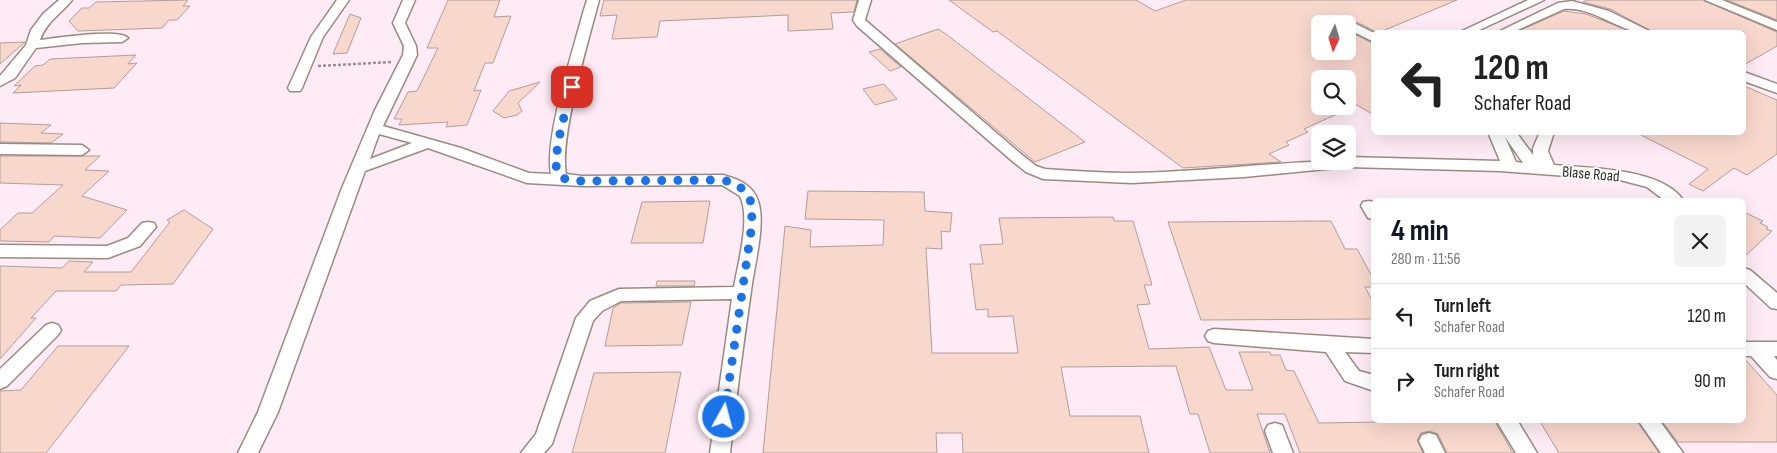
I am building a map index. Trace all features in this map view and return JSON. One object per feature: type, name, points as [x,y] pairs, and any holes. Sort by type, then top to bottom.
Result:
[{"type":"street","points":[[0,82],[10,74],[32,45],[37,30],[47,17],[66,0]]},
{"type":"street","points":[[295,88],[318,38],[343,0]]},
{"type":"street","points":[[248,453],[268,412],[374,128],[408,61],[410,46],[399,23],[408,0]]},
{"type":"street","points":[[568,180],[560,176],[556,170],[559,140],[594,0]]},
{"type":"street","name":"Blase Road","points":[[865,0],[859,20],[861,24],[1016,157],[1031,169],[1043,174],[1132,178],[1244,172],[1347,162],[1505,166],[1628,177],[1652,184],[1672,198]]},
{"type":"street","points":[[1470,30],[1538,0]]},
{"type":"street","points":[[1711,0],[1777,26]]},
{"type":"street","points":[[1356,29],[1371,36]]},
{"type":"street","points":[[1746,77],[1777,89]]},
{"type":"street","points":[[374,128],[476,157],[515,175],[539,180],[723,180],[737,184],[748,193],[753,209],[720,453]]},
{"type":"street","points":[[1496,135],[1505,166]]},
{"type":"street","points":[[1511,135],[1542,169]]},
{"type":"street","points":[[1542,169],[1539,153],[1546,135]]},
{"type":"street","points":[[358,168],[427,143]]},
{"type":"street","points":[[0,150],[82,150]]},
{"type":"street","points":[[0,251],[108,252],[134,242],[148,227]]},
{"type":"street","points":[[1746,276],[1777,302]]},
{"type":"street","points":[[531,453],[545,438],[585,318],[596,306],[618,295],[742,293]]},
{"type":"street","points":[[0,381],[52,330]]},
{"type":"street","points":[[1214,336],[1332,345],[1371,346]]},
{"type":"street","points":[[1332,345],[1348,374],[1361,382],[1371,383]]},
{"type":"street","points":[[1750,349],[1777,349]]},
{"type":"street","points":[[1750,349],[1777,372]]},
{"type":"street","points":[[1508,423],[1527,453]]},
{"type":"street","points":[[1650,423],[1673,453]]},
{"type":"street","points":[[1276,431],[1283,453]]},
{"type":"lane","points":[[1508,30],[1562,6],[1573,4],[1585,6],[1640,30]]},
{"type":"lane","points":[[32,45],[82,39],[122,38]]},
{"type":"path","points":[[304,67],[408,61]]},
{"type":"shaded area","points":[[0,0],[1777,0],[1777,453],[0,453]]},
{"type":"building","points":[[188,0],[183,6],[190,6],[177,20],[169,20],[162,28],[78,31],[69,21],[82,8],[89,8],[96,2]]},
{"type":"building","points":[[448,0],[500,0],[494,17],[511,16],[493,63],[485,63],[474,91],[481,90],[467,125],[446,127],[448,122],[399,125],[402,119],[394,119],[408,92],[417,91],[438,48],[427,48]]},
{"type":"building","points":[[604,0],[857,0],[854,12],[831,13],[833,29],[788,31],[788,15],[660,21],[657,37],[612,39],[617,15],[600,16]]},
{"type":"building","points":[[949,0],[1136,0],[1155,11],[1186,0],[1457,0],[1385,30],[1372,30],[1356,22],[1356,15],[1311,15],[1311,60],[1356,60],[1356,35],[1371,42],[1371,113],[1356,105],[1356,70],[1311,70],[1311,115],[1335,115],[1304,129],[1308,132],[1286,142],[1289,145],[1269,154],[1281,162],[1183,168],[997,31],[993,32]]},
{"type":"building","points":[[1587,0],[1703,0],[1777,32],[1777,46],[1746,64],[1746,30],[1649,30],[1610,9],[1583,2]]},
{"type":"building","points":[[1727,0],[1777,0],[1777,20]]},
{"type":"building","points":[[1564,11],[1586,14],[1628,30],[1521,30]]},
{"type":"building","points":[[350,14],[361,18],[347,53],[333,54]]},
{"type":"building","points":[[938,29],[1085,142],[1035,162],[895,44]]},
{"type":"building","points":[[25,42],[0,64],[0,43]]},
{"type":"building","points":[[880,49],[901,67],[890,71],[869,52]]},
{"type":"building","points":[[136,55],[128,64],[137,63],[114,88],[13,93],[21,85],[14,86],[35,66],[43,65],[50,59]]},
{"type":"building","points":[[540,82],[518,103],[522,111],[517,115],[504,118],[493,111],[509,91]]},
{"type":"building","points":[[884,84],[897,99],[875,105],[863,89]]},
{"type":"building","points":[[1746,87],[1777,100],[1777,154],[1747,175],[1734,168],[1703,191],[1689,184],[1708,169],[1641,135],[1746,135]]},
{"type":"building","points":[[0,123],[51,125],[41,133],[63,134],[51,143],[0,142]]},
{"type":"building","points":[[0,156],[100,156],[85,170],[109,171],[82,196],[127,210],[100,238],[54,236],[49,242],[0,241],[0,230],[18,213],[32,213],[63,185],[0,183]]},
{"type":"building","points":[[808,191],[924,192],[925,211],[952,213],[950,232],[941,231],[942,249],[926,248],[932,353],[1018,353],[1013,316],[988,317],[988,309],[976,310],[970,264],[983,264],[980,245],[1003,244],[999,218],[1113,217],[1114,221],[1133,221],[1152,285],[1144,285],[1150,304],[1137,305],[1149,349],[1209,347],[1226,390],[1253,390],[1239,352],[1270,352],[1271,355],[1280,355],[1286,370],[1294,371],[1319,423],[1496,423],[1513,453],[1447,453],[1438,434],[1430,431],[1421,433],[1417,440],[1423,453],[1300,453],[1285,414],[1257,414],[1270,453],[1210,453],[1198,414],[1190,414],[1176,366],[1061,367],[1070,416],[1140,416],[1149,453],[963,453],[962,433],[936,433],[937,453],[763,453],[785,226],[811,230],[810,247],[883,245],[884,220],[805,219]]},
{"type":"building","points":[[710,201],[703,243],[631,243],[642,202]]},
{"type":"building","points":[[184,210],[213,229],[173,284],[121,285],[116,291],[56,291],[31,318],[36,318],[0,359],[0,266],[62,268],[69,261],[93,262],[84,272],[131,272],[170,222],[167,220]]},
{"type":"building","points":[[1746,213],[1763,221],[1760,223],[1768,227],[1766,229],[1772,231],[1746,255]]},
{"type":"building","points":[[1331,221],[1345,249],[1357,249],[1371,275],[1371,287],[1365,287],[1371,298],[1371,319],[1201,320],[1168,222]]},
{"type":"building","points":[[657,281],[695,281],[694,286],[656,286]]},
{"type":"building","points":[[691,302],[682,345],[605,346],[613,308],[621,303]]},
{"type":"building","points":[[58,346],[129,346],[46,453],[0,453],[0,391],[21,390]]},
{"type":"building","points":[[1746,360],[1777,395],[1777,442],[1678,442],[1663,423],[1746,423]]},
{"type":"building","points":[[681,372],[665,453],[572,453],[594,373]]},
{"type":"building","points":[[1541,423],[1638,423],[1659,453],[1559,453]]},
{"type":"route","points":[[572,87],[559,140],[556,170],[560,176],[568,180],[589,181],[723,180],[737,184],[748,193],[753,209],[751,231],[724,417]]}]
